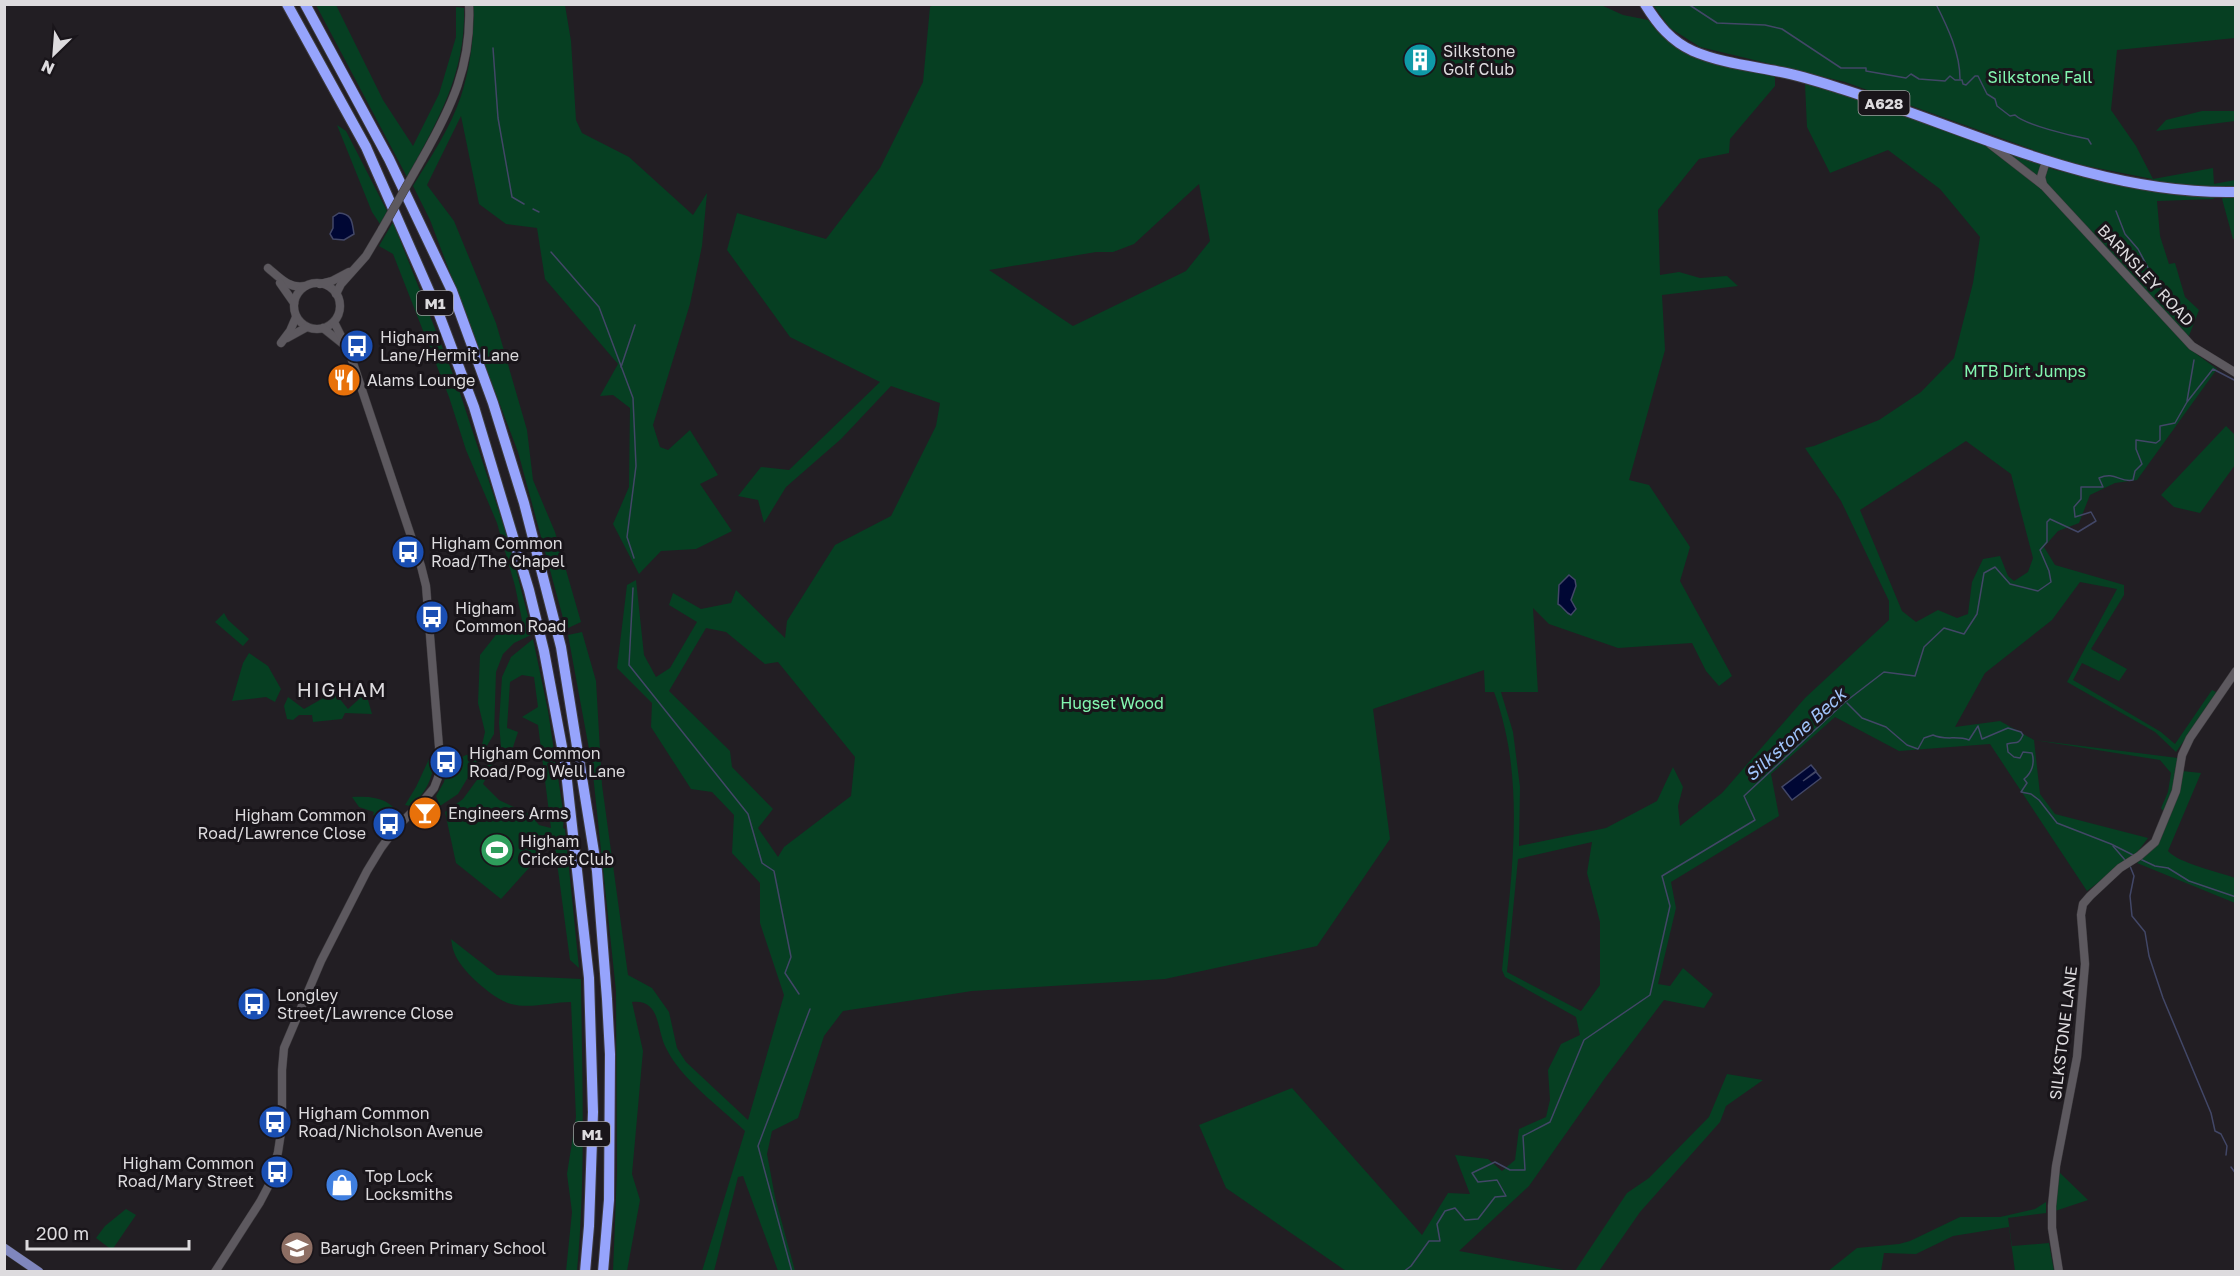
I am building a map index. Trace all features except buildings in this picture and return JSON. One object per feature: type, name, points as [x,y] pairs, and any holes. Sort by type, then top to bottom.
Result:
[{"type":"highway","name":"M1","points":[[287,4],[366,147],[437,309],[474,407],[537,621],[565,763],[589,978],[593,1112],[585,1272]]},
{"type":"highway","name":"M1","points":[[304,4],[389,159],[452,291],[493,403],[524,503],[561,647],[597,871],[607,999],[610,1054],[609,1200],[603,1272]]},
{"type":"highway","name":"BARNSLEY ROAD","points":[[1645,4],[1667,34],[1693,51],[1714,59],[1782,72],[1895,106],[1984,139]]},
{"type":"highway","name":"A628","points":[[1984,139],[2067,168],[2140,183],[2235,192]]},
{"type":"main road","points":[[4,1248],[39,1272]]},
{"type":"street","points":[[307,286],[296,296],[294,303],[296,317],[281,343],[307,327],[323,328],[334,322],[339,310],[336,294],[341,284],[358,266],[382,229],[449,110],[460,80],[466,49],[469,4]]},
{"type":"street","name":"BARNSLEY ROAD","points":[[1984,139],[2044,186],[2192,346],[2235,374]]},
{"type":"street","points":[[2044,186],[2041,177],[2046,161]]},
{"type":"street","points":[[294,303],[268,268],[287,284],[298,287],[320,284],[345,275],[358,266]]},
{"type":"street","points":[[320,284],[336,294]]},
{"type":"street","points":[[296,317],[307,327]]},
{"type":"street","points":[[215,1272],[270,1183],[278,1154],[282,1126],[284,1048],[321,961],[367,871],[394,829],[434,788],[439,775],[440,759],[426,586],[349,350],[334,322]]},
{"type":"street","points":[[323,328],[349,350]]},
{"type":"street","name":"SILKSTONE LANE","points":[[2059,1272],[2052,1227],[2053,1189],[2077,1057],[2085,964],[2081,915],[2083,904],[2120,868],[2155,842],[2176,791],[2182,755],[2190,738],[2235,671]]},
{"type":"green space","points":[[316,5],[336,5],[383,100],[413,146],[439,94],[456,37],[456,7],[464,8],[460,55],[448,97],[407,177]]},
{"type":"green space","points":[[473,5],[565,5],[571,41],[576,120],[582,133],[629,157],[693,215],[707,193],[702,246],[690,304],[653,425],[660,447],[668,450],[690,430],[718,475],[700,484],[732,531],[696,549],[661,551],[639,574],[613,524],[629,487],[630,408],[613,395],[600,396],[618,364],[545,279],[537,228],[506,224],[479,204],[461,116],[427,185],[454,221],[496,323],[527,430],[533,480],[555,532],[581,622],[566,629],[518,452],[430,220],[413,186],[446,131],[461,96],[471,51]]},
{"type":"green space","points":[[933,5],[1601,5],[1623,15],[1648,20],[1658,32],[1674,44],[1775,73],[1775,86],[1730,139],[1729,153],[1699,159],[1658,210],[1660,275],[1679,272],[1700,278],[1727,276],[1738,286],[1662,295],[1665,350],[1629,480],[1649,485],[1690,547],[1680,581],[1732,676],[1719,686],[1706,671],[1692,643],[1618,648],[1549,624],[1533,608],[1538,692],[1501,692],[1513,732],[1520,787],[1519,846],[1606,828],[1657,801],[1673,767],[1683,787],[1678,806],[1680,826],[1722,793],[1805,698],[1889,620],[1889,601],[1841,501],[1805,448],[1879,420],[1921,392],[1954,358],[1973,283],[1980,237],[1940,189],[1888,150],[1830,173],[1807,127],[1805,84],[1841,93],[2012,152],[2055,170],[2154,190],[2152,179],[2067,162],[1845,82],[1700,47],[1670,28],[1653,5],[2235,5],[2235,38],[2117,50],[2111,110],[2136,146],[2153,179],[2213,168],[2214,184],[2235,180],[2235,239],[2233,239],[2221,195],[2213,199],[2157,201],[2160,236],[2169,264],[2175,263],[2185,297],[2199,310],[2187,341],[2187,347],[2217,369],[2137,480],[2115,483],[2090,495],[2079,523],[2058,531],[2044,547],[2055,565],[2124,585],[2124,595],[2091,649],[2127,669],[2119,681],[2082,663],[2073,680],[2161,732],[2175,744],[2212,690],[2218,693],[2176,752],[2155,732],[2067,682],[2117,589],[2080,582],[2052,620],[1985,673],[1955,727],[2000,721],[2034,740],[2040,794],[2055,814],[2148,838],[2136,854],[2087,891],[1990,744],[1899,751],[1835,717],[1771,774],[1779,816],[1671,882],[1676,908],[1658,984],[1670,986],[1683,968],[1713,994],[1704,1008],[1664,1000],[1605,1078],[1529,1186],[1459,1251],[1569,1271],[1346,1271],[1226,1188],[1199,1125],[1292,1088],[1422,1235],[1448,1193],[1470,1194],[1455,1155],[1488,1159],[1502,1171],[1515,1160],[1519,1129],[1546,1117],[1550,1100],[1548,1070],[1561,1044],[1580,1035],[1576,1017],[1505,977],[1502,970],[1512,865],[1513,795],[1504,726],[1494,692],[1485,692],[1484,670],[1373,709],[1390,839],[1317,946],[1165,979],[972,991],[843,1011],[824,1036],[798,1118],[772,1131],[767,1154],[775,1197],[795,1271],[778,1271],[743,1176],[738,1177],[714,1271],[702,1271],[745,1131],[702,1092],[672,1059],[653,1010],[641,1002],[632,1002],[643,1051],[632,1174],[640,1200],[627,1271],[613,1271],[617,1172],[616,991],[592,765],[568,635],[582,632],[596,681],[602,785],[628,975],[652,988],[669,1012],[677,1048],[686,1062],[748,1120],[784,995],[760,923],[760,883],[732,853],[734,815],[712,792],[691,789],[651,727],[652,703],[617,668],[627,585],[636,580],[644,655],[656,677],[670,668],[697,622],[669,605],[673,593],[701,609],[731,603],[736,590],[785,638],[787,621],[835,545],[891,516],[936,426],[940,403],[891,386],[841,439],[786,487],[764,523],[758,500],[738,496],[761,467],[789,470],[880,382],[790,337],[727,250],[737,213],[826,239],[880,168],[923,82],[930,7]],"holes":[[[1199,184],[1210,241],[1186,271],[1073,326],[989,270],[1096,252],[1113,252],[1134,244]],[[1966,441],[2011,474],[2033,558],[2028,572],[2014,581],[2008,576],[2000,556],[1983,559],[1972,582],[1968,614],[1957,618],[1938,610],[1916,622],[1902,611],[1860,510]],[[706,628],[726,632],[765,664],[778,662],[855,757],[851,796],[784,847],[778,857],[758,828],[773,809],[732,767],[730,751],[669,691]],[[1592,842],[1587,873],[1600,922],[1600,985],[1581,1011],[1507,972],[1518,859]]]},
{"type":"green space","points":[[2202,111],[2235,111],[2235,121],[2156,131],[2166,120]]},
{"type":"green space","points":[[337,125],[346,131],[387,211],[380,224],[372,212]]},
{"type":"green space","points":[[393,222],[458,387],[508,539],[531,635],[514,643],[503,654],[496,672],[494,734],[458,794],[440,806],[436,796],[444,782],[448,764],[466,755],[480,753],[485,732],[478,703],[480,655],[499,631],[522,620],[497,523],[466,450],[449,397],[393,254],[379,246]]},
{"type":"green space","points":[[2226,426],[2235,435],[2235,465],[2200,513],[2174,507],[2161,495]]},
{"type":"green space","points":[[224,613],[228,620],[249,639],[243,646],[215,622]]},
{"type":"green space","points":[[533,639],[548,711],[564,817],[563,828],[565,829],[579,968],[570,960],[554,840],[501,899],[456,863],[445,812],[463,799],[501,747],[499,723],[502,677],[511,657]],"holes":[[[522,675],[534,677],[538,707],[522,717],[538,725],[551,828],[539,825],[531,815],[499,800],[483,784],[501,747],[512,750],[518,732],[507,728],[510,682]]]},
{"type":"green space","points":[[249,653],[268,666],[281,689],[275,702],[266,697],[232,701],[243,663]]},
{"type":"green space","points":[[334,692],[348,709],[366,693],[372,714],[345,713],[342,719],[313,722],[312,715],[299,715],[293,720],[287,719],[284,706],[288,697],[304,709]]},
{"type":"green space","points":[[2034,740],[2178,758],[2173,791],[2165,814],[2161,808],[2168,792],[2171,773],[2160,760]]},
{"type":"green space","points":[[429,759],[435,760],[427,786],[416,801],[410,806],[405,805],[416,787]]},
{"type":"green space","points":[[2182,771],[2201,773],[2168,851],[2189,863],[2235,878],[2235,903],[2137,863],[2159,843],[2179,791]]},
{"type":"green space","points":[[352,797],[372,797],[384,801],[398,814],[394,822],[373,815],[374,812],[359,807]]},
{"type":"green space","points":[[451,939],[497,975],[581,979],[582,1162],[577,1271],[566,1271],[572,1212],[567,1174],[576,1117],[571,1002],[526,1006],[511,1004],[496,997],[463,967],[453,950]]},
{"type":"green space","points":[[1727,1074],[1763,1080],[1726,1106],[1720,1122],[1640,1212],[1599,1271],[1575,1271],[1627,1193],[1649,1178],[1709,1117]]},
{"type":"green space","points":[[2059,1172],[2088,1200],[2055,1211]]},
{"type":"green space","points":[[2046,1202],[2046,1213],[2008,1218],[2012,1246],[2049,1243],[2054,1271],[2015,1271],[2009,1227],[1953,1236],[1916,1254],[1884,1253],[1881,1271],[1827,1272],[1857,1248],[1899,1244],[1960,1217],[2000,1217],[2035,1209]]},
{"type":"green space","points":[[126,1209],[136,1215],[112,1250],[96,1238],[105,1226]]},
{"type":"water","points":[[339,213],[347,215],[353,226],[354,234],[344,240],[333,239],[330,234],[333,228],[333,217]]},
{"type":"water","points":[[1569,575],[1575,580],[1576,586],[1571,600],[1576,609],[1571,615],[1558,604],[1559,585]]},
{"type":"water","points":[[1811,765],[1816,771],[1803,781],[1816,772],[1821,778],[1792,800],[1782,787]]},
{"type":"waterway","points":[[1688,4],[1717,23],[1765,25],[1782,29],[1841,68],[1866,68],[1866,71],[1906,78],[1911,74],[1919,79],[1945,81],[1950,76],[1955,80],[1962,80],[1966,85],[1978,76],[1987,94],[1995,99],[1997,106],[2010,116],[2015,115],[2038,126],[2088,139],[2091,144]]},
{"type":"waterway","points":[[1936,4],[1956,50],[1960,79]]},
{"type":"waterway","points":[[493,48],[498,118],[512,197],[524,204]]},
{"type":"waterway","points":[[533,209],[539,212]]},
{"type":"waterway","points":[[2116,211],[2125,234],[2138,249],[2154,279],[2173,303],[2180,320]]},
{"type":"waterway","points":[[551,252],[599,307],[633,398],[636,466],[627,537],[634,558]]},
{"type":"waterway","points":[[621,367],[635,325]]},
{"type":"waterway","points":[[2187,401],[2194,360]]},
{"type":"waterway","name":"Silkstone Beck","points":[[1403,1272],[1411,1266],[1429,1241],[1440,1241],[1437,1224],[1445,1211],[1455,1208],[1465,1220],[1478,1219],[1495,1197],[1506,1196],[1497,1180],[1478,1182],[1472,1173],[1495,1162],[1510,1170],[1525,1170],[1523,1136],[1550,1122],[1584,1040],[1650,995],[1670,906],[1662,876],[1755,820],[1744,796],[1845,702],[1884,672],[1915,676],[1924,647],[1944,628],[1964,634],[1977,614],[1984,573],[1995,567],[2010,584],[2038,591],[2051,582],[2040,550],[2047,542],[2047,522],[2050,519],[2078,532],[2096,521],[2091,512],[2075,517],[2074,507],[2081,499],[2081,487],[2103,487],[2099,478],[2105,476],[2133,480],[2135,471],[2142,464],[2136,449],[2136,440],[2156,443],[2160,440],[2160,426],[2175,423],[2187,402],[2213,369],[2236,381]]},
{"type":"waterway","points":[[633,588],[629,665],[748,814],[762,863],[774,871],[791,957],[785,973],[799,994]]},
{"type":"waterway","points":[[1847,703],[1862,718],[1886,727],[1907,745],[1918,749],[1924,738],[1933,735],[1969,740],[1978,726],[1982,739],[2008,728],[2021,732],[2023,735],[2020,741],[2007,744],[2008,752],[2014,757],[2020,758],[2023,752],[2032,753],[2032,768],[2024,779],[2027,783],[2021,792],[2031,794],[2039,800],[2057,823],[2133,855]]},
{"type":"waterway","points":[[2113,846],[2125,860]]},
{"type":"waterway","points":[[2140,859],[2155,866],[2168,868],[2189,881],[2236,897]]},
{"type":"waterway","points":[[2130,866],[2134,876],[2130,896],[2132,916],[2145,932],[2149,956],[2163,998],[2211,1113],[2215,1131],[2221,1134],[2227,1146],[2226,1155]]},
{"type":"waterway","points":[[792,1272],[758,1146],[810,1009]]},
{"type":"waterway","points":[[2231,1167],[2236,1174]]},
{"type":"place","name":"Silkstone Golf Club","points":[[1420,60]]},
{"type":"place","name":"Higham Lane/Hermit Lane","points":[[357,346]]},
{"type":"place","name":"Alams Lounge","points":[[344,380]]},
{"type":"place","name":"Higham Common Road/The Chapel","points":[[408,552]]},
{"type":"place","name":"Higham Common Road","points":[[432,617]]},
{"type":"place","name":"Higham Common Road/Pog Well Lane","points":[[446,762]]},
{"type":"place","name":"Engineers Arms","points":[[425,813]]},
{"type":"place","name":"Higham Common Road/Lawrence Close","points":[[389,824]]},
{"type":"place","name":"Higham Cricket Club","points":[[497,850]]},
{"type":"place","name":"Longley Street/Lawrence Close","points":[[254,1004]]},
{"type":"place","name":"Higham Common Road/Nicholson Avenue","points":[[275,1122]]},
{"type":"place","name":"Higham Common Road/Mary Street","points":[[277,1172]]},
{"type":"place","name":"Top Lock Locksmiths","points":[[342,1185]]},
{"type":"place","name":"Barugh Green Primary School","points":[[297,1248]]},
{"type":"district","name":"HIGHAM","points":[[342,689]]},
{"type":"park label","name":"Silkstone Fall","points":[[2040,77]]},
{"type":"park label","name":"MTB Dirt Jumps","points":[[2025,371]]},
{"type":"park label","name":"Hugset Wood","points":[[1112,703]]}]
